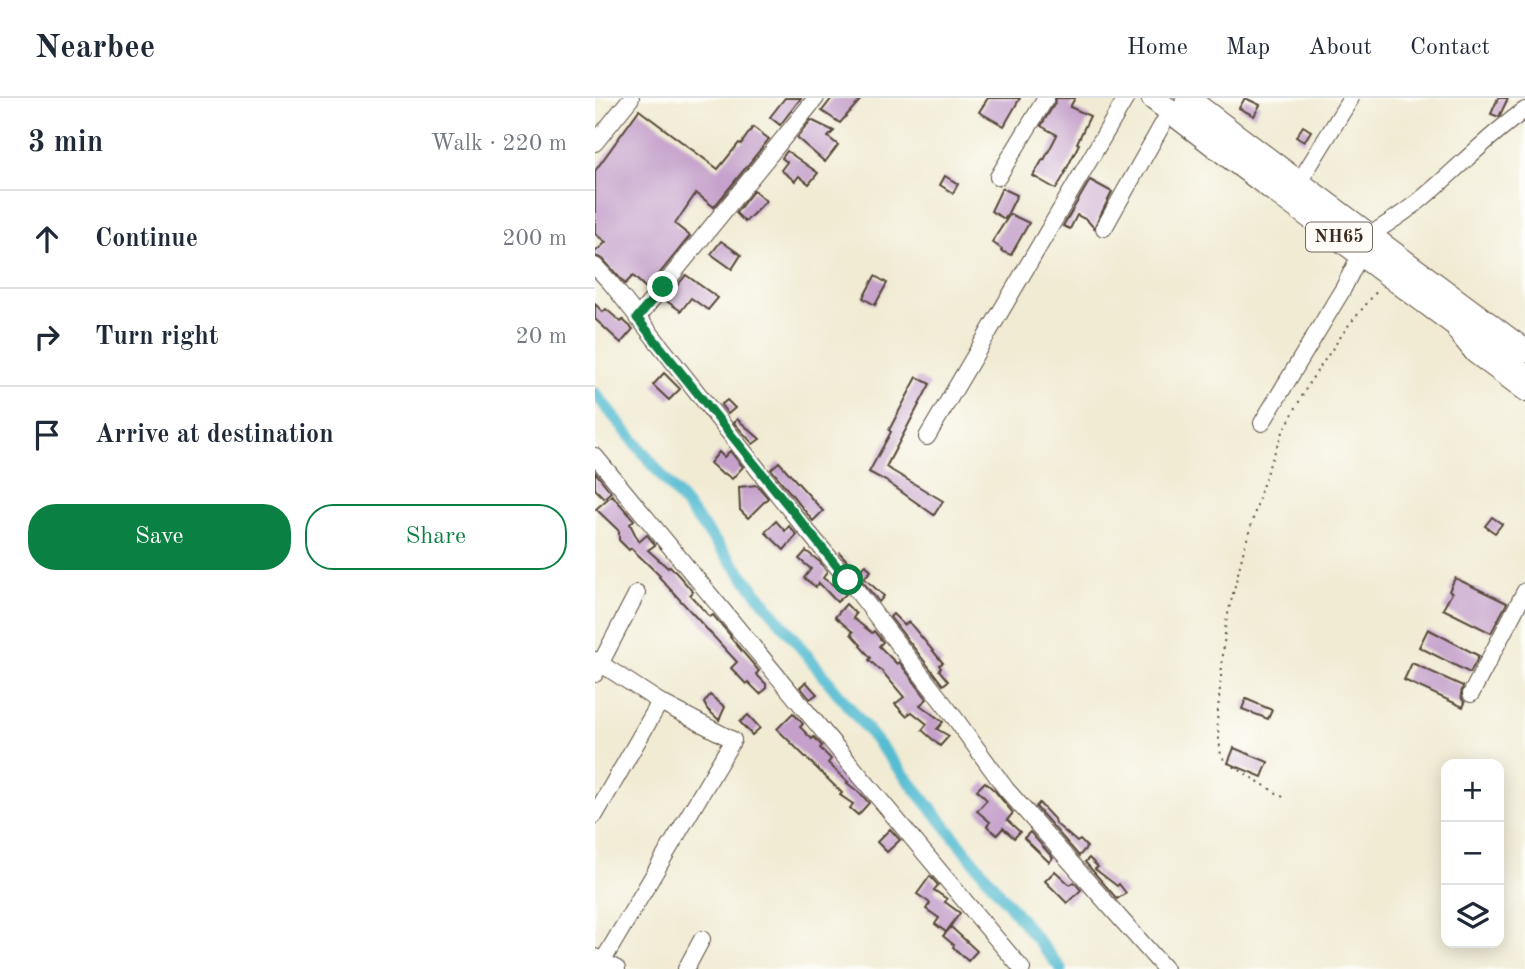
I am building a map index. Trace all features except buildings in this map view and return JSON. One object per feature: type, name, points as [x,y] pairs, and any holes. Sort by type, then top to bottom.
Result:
[{"type":"highway","name":"NH65","points":[[1177,101],[1298,184],[1365,244],[1390,275],[1525,376]]},
{"type":"highway","name":"NH65","points":[[1177,101],[1244,168],[1365,244],[1525,351]]},
{"type":"street","points":[[595,143],[631,98]]},
{"type":"street","points":[[637,318],[816,98]]},
{"type":"street","points":[[998,177],[1046,98]]},
{"type":"street","points":[[927,436],[1126,98]]},
{"type":"street","points":[[1298,184],[1351,98]]},
{"type":"street","points":[[1104,229],[1177,101]]},
{"type":"street","points":[[1262,423],[1347,281],[1365,244],[1420,201],[1505,124],[1525,110]]},
{"type":"street","points":[[595,266],[854,587],[1006,789],[1165,969]]},
{"type":"street","points":[[1439,312],[1474,355],[1525,393]]},
{"type":"street","points":[[595,456],[1021,969]]},
{"type":"street","points":[[1471,694],[1525,592]]},
{"type":"street","points":[[603,964],[733,740],[597,666],[637,593]]},
{"type":"street","points":[[595,815],[660,702]]},
{"type":"street","points":[[686,969],[702,939]]},
{"type":"path","points":[[1283,797],[1221,756],[1217,721],[1226,622],[1266,474],[1281,436],[1309,383],[1348,326],[1390,275]]},
{"type":"waterway","points":[[595,393],[1061,969]]},
{"type":"route","points":[[663,287],[637,318],[848,580]]}]
